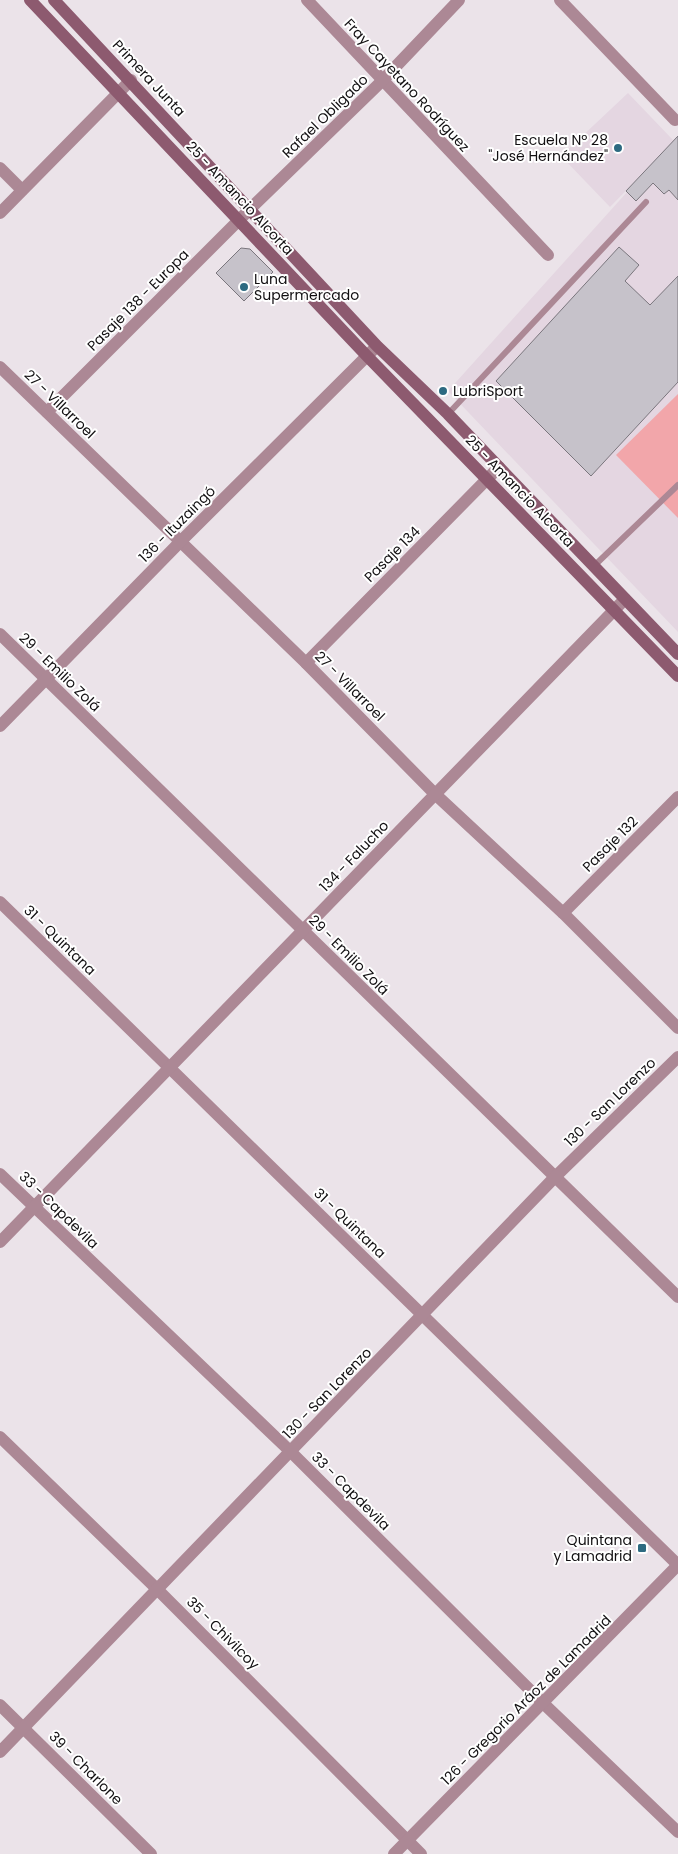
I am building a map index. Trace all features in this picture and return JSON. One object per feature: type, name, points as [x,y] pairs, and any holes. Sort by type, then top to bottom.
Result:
[{"type":"main road","name":"25 - Amancio Alcorta","points":[[30,0],[366,355],[678,676]]},
{"type":"main road","name":"Primera Junta","points":[[54,0],[131,80],[377,346],[499,466],[678,654]]},
{"type":"street","name":"Fray Cayetano Rodríguez","points":[[307,0],[548,255]]},
{"type":"street","name":"Rafael Obligado","points":[[250,209],[382,81],[460,0]]},
{"type":"street","points":[[560,0],[675,120]]},
{"type":"street","points":[[0,213],[131,80]]},
{"type":"street","points":[[0,168],[22,190]]},
{"type":"street","name":"Pasaje 138 - Europa","points":[[47,412],[250,209]]},
{"type":"street","name":"136 - Ituzaingó","points":[[0,726],[180,542],[377,346]]},
{"type":"street","name":"27 - Villarroel","points":[[0,366],[306,663],[435,794],[563,913],[678,1028]]},
{"type":"street","name":"Pasaje 134","points":[[306,663],[499,466]]},
{"type":"street","name":"134 - Falucho","points":[[0,1242],[625,599]]},
{"type":"street","name":"29 - Emilio Zolá","points":[[0,634],[554,1178],[678,1297]]},
{"type":"street","name":"Pasaje 132","points":[[563,913],[678,797]]},
{"type":"street","name":"31 - Quintana","points":[[0,902],[678,1565]]},
{"type":"street","name":"130 - San Lorenzo","points":[[0,1752],[423,1316],[554,1178],[678,1057]]},
{"type":"street","name":"33 - Capdevila","points":[[0,1174],[291,1452],[544,1704],[678,1832]]},
{"type":"street","name":"35 - Chivilcoy","points":[[0,1437],[158,1590],[422,1854]]},
{"type":"street","name":"126 - Gregorio Aráoz de Lamadrid","points":[[394,1854],[544,1704],[678,1565]]},
{"type":"street","name":"39 - Charlone","points":[[0,1704],[151,1854]]},
{"type":"lane","points":[[448,414],[646,202]]},
{"type":"lane","points":[[594,566],[678,485]]},
{"type":"shaded area","points":[[628,93],[673,140],[678,136],[678,632],[448,391],[655,161],[610,207],[561,156]]},
{"type":"shaded area","points":[[678,394],[678,518],[616,455]]},
{"type":"building","points":[[678,136],[678,200],[669,190],[664,194],[653,183],[636,201],[626,191]]},
{"type":"building","points":[[619,247],[639,265],[625,281],[650,305],[678,276],[678,382],[591,476],[496,381]]},
{"type":"building","name":"Luna Supermercado","points":[[241,248],[250,249],[273,272],[244,301],[216,273]]},
{"type":"place","name":"Escuela Nº 28 \"José Hernández\"","points":[[618,148]]},
{"type":"place","name":"Luna Supermercado","points":[[244,287]]},
{"type":"place","name":"LubriSport","points":[[443,391]]},
{"type":"place","name":"Quintana y Lamadrid","points":[[642,1548]]}]
